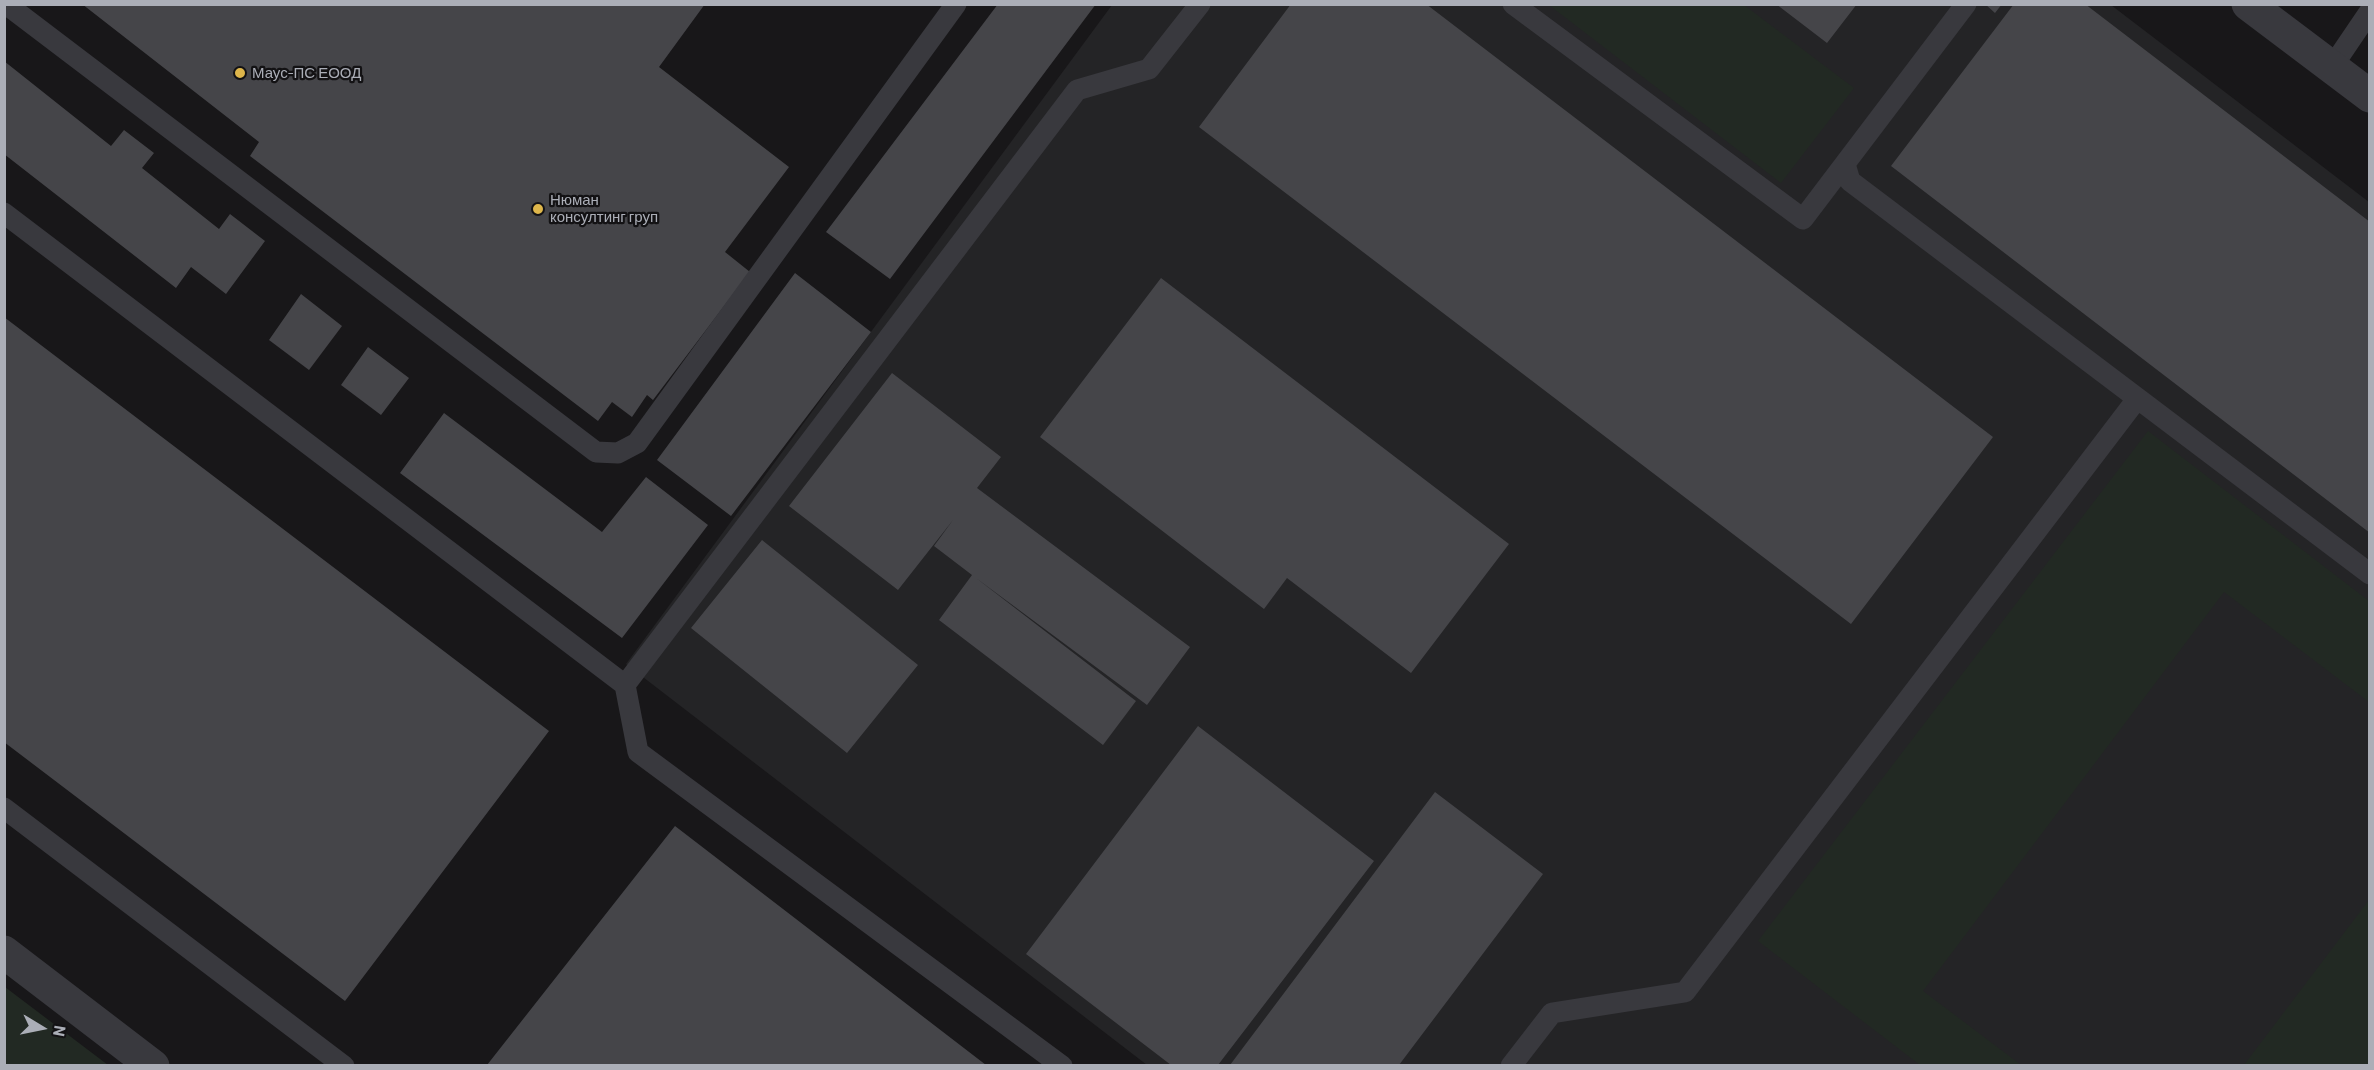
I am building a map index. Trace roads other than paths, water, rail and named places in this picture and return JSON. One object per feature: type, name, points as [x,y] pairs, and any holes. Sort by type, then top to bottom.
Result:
[{"type":"street","points":[[2248,4],[2370,96]]},
{"type":"street","points":[[4,952],[153,1065]]},
{"type":"lane","points":[[6,4],[596,452],[618,453],[637,442],[956,4]]},
{"type":"lane","points":[[625,686],[1077,90],[1149,69],[1200,4]]},
{"type":"lane","points":[[1513,4],[1803,219],[1965,4]]},
{"type":"lane","points":[[2331,67],[2370,11]]},
{"type":"lane","points":[[1845,164],[1850,181],[2370,574]]},
{"type":"lane","points":[[4,213],[625,686],[638,752],[1062,1065]]},
{"type":"lane","points":[[1511,1065],[1552,1014],[1685,992],[2138,399]]},
{"type":"lane","points":[[4,808],[344,1065]]},
{"type":"place","name":"Маус-ПС ЕООД","points":[[240,73]]},
{"type":"place","name":"Нюман консултинг груп","points":[[538,209]]}]
